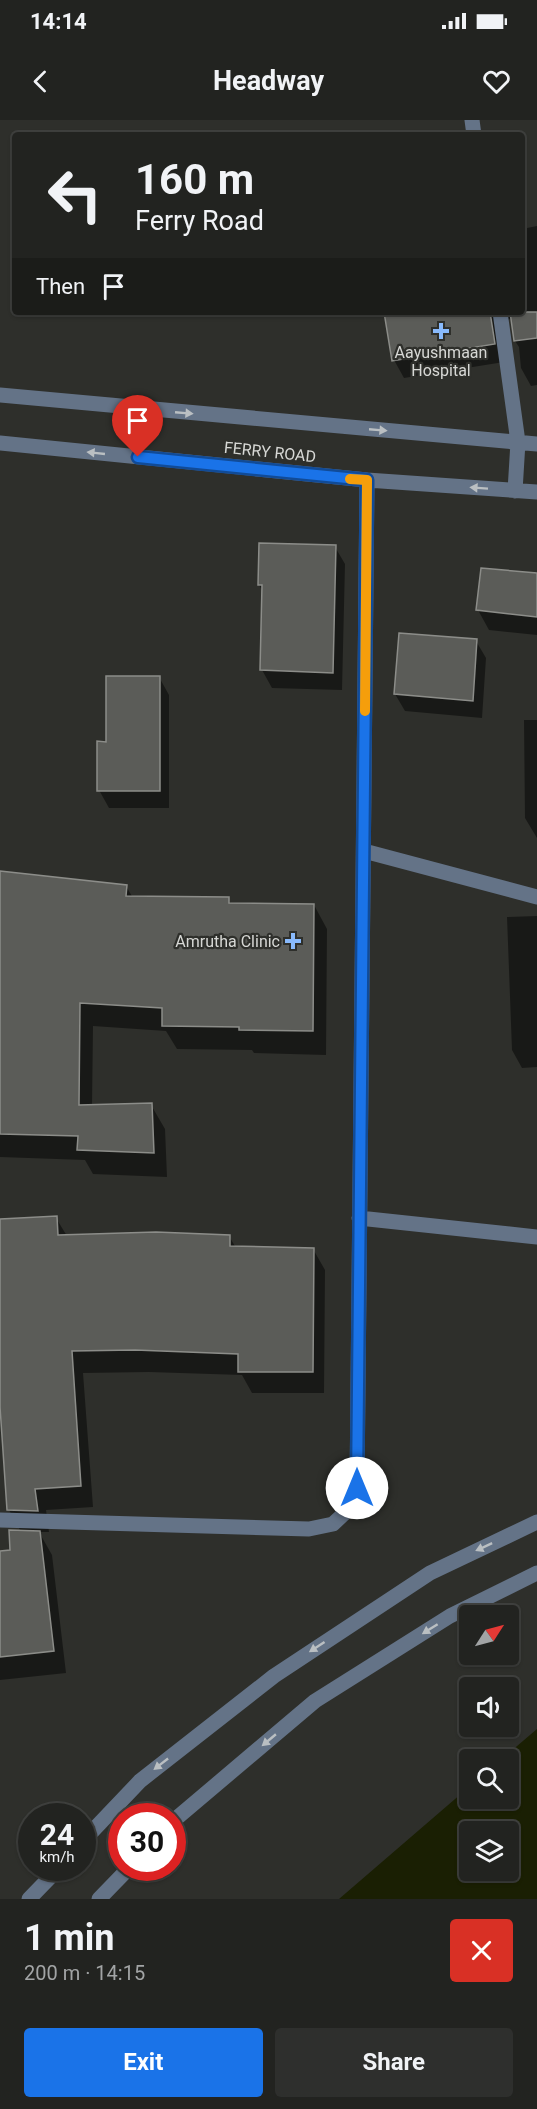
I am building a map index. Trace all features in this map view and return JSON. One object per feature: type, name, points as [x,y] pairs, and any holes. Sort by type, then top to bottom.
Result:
[{"type":"street","points":[[500,315],[519,442],[515,491]]},
{"type":"street","name":"FERRY ROAD","points":[[0,395],[537,444]]},
{"type":"street","name":"FERRY ROAD","points":[[0,443],[367,480],[537,492]]},
{"type":"street","points":[[0,1520],[309,1529],[333,1524],[350,1508],[357,1488],[367,480]]},
{"type":"street","points":[[364,851],[537,897]]},
{"type":"street","points":[[359,1218],[537,1237]]},
{"type":"street","points":[[96,1828],[141,1781],[274,1676],[430,1573],[537,1522]]},
{"type":"street","points":[[186,1810],[315,1701],[450,1616],[537,1573]]},
{"type":"street","points":[[29,1899],[46,1881]]},
{"type":"street","points":[[99,1899],[116,1881]]},
{"type":"shaded area","points":[[537,1729],[537,1899],[339,1899],[459,1796],[459,1809],[519,1809],[519,1749],[514,1749]]},
{"type":"building","points":[[537,312],[537,338],[514,341],[510,315]]},
{"type":"building","points":[[384,315],[490,315],[495,344],[392,361]]},
{"type":"building","points":[[259,543],[336,545],[333,673],[260,670],[262,585],[258,585]]},
{"type":"building","points":[[481,568],[537,573],[537,617],[476,610]]},
{"type":"building","points":[[399,633],[477,639],[473,701],[394,694]]},
{"type":"building","points":[[106,676],[160,676],[160,791],[97,791],[97,741],[106,742]]},
{"type":"building","points":[[0,871],[127,885],[126,896],[229,897],[229,903],[314,904],[313,1031],[162,1026],[162,1008],[80,1003],[79,1105],[152,1103],[154,1153],[77,1150],[78,1136],[0,1134]]},
{"type":"building","points":[[57,1216],[58,1235],[156,1232],[230,1235],[230,1246],[314,1248],[313,1372],[238,1372],[238,1354],[135,1350],[72,1351],[81,1486],[35,1489],[38,1511],[7,1510],[0,1407],[0,1219]]},
{"type":"building","points":[[9,1530],[40,1531],[54,1651],[0,1657],[0,1551],[10,1550]]},
{"type":"slow traffic","points":[[350,479],[367,480],[365,711]]},
{"type":"place","name":"Aayushmaan Hospital","points":[[441,331]]},
{"type":"place","name":"Amrutha Clinic","points":[[293,941]]},
{"type":"route","points":[[138,457],[367,480],[357,1488]]}]
